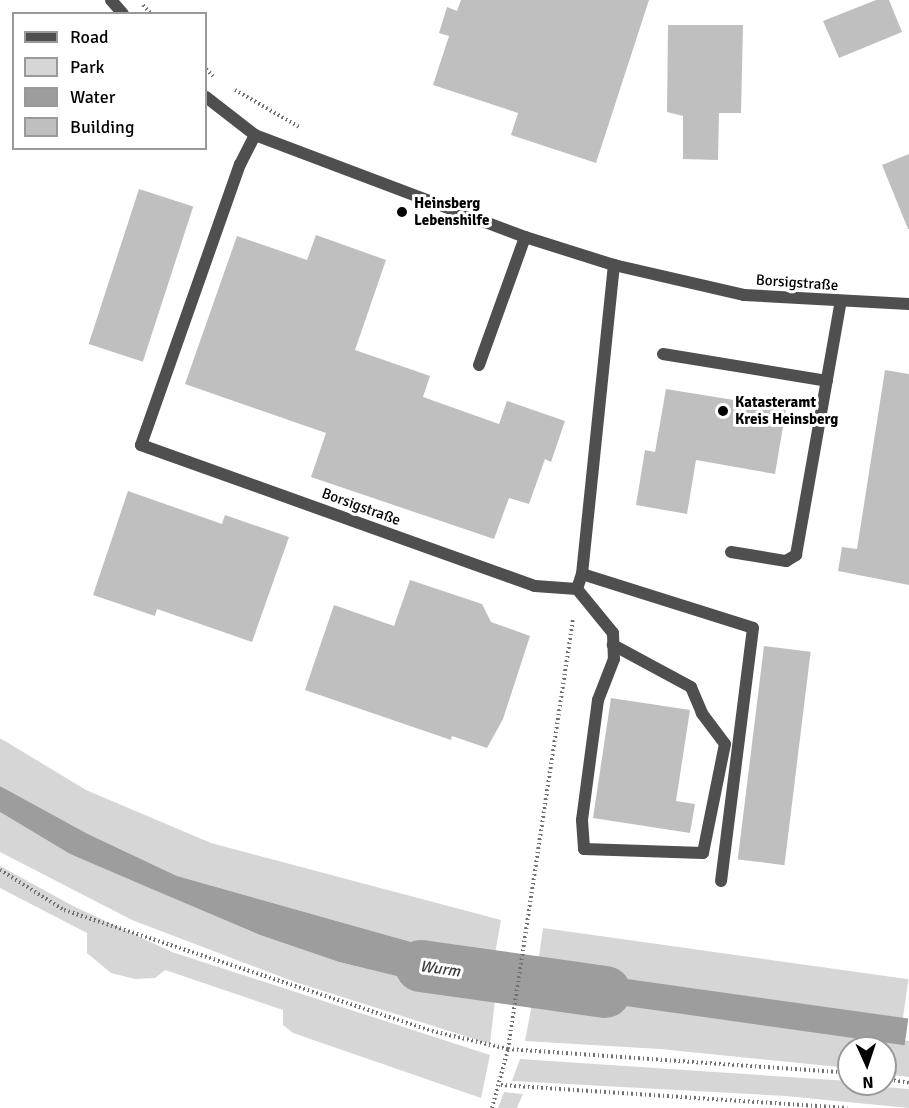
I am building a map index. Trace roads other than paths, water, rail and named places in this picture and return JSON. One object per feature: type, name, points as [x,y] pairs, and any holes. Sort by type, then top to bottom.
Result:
[{"type":"street","points":[[111,0],[121,12]]},
{"type":"street","name":"Borsigstraße","points":[[207,98],[255,135],[525,237],[615,265],[744,295],[909,304]]},
{"type":"street","name":"Borsigstraße","points":[[255,135],[240,164],[141,445],[535,586],[577,589]]},
{"type":"street","points":[[479,366],[525,237]]},
{"type":"street","points":[[613,645],[691,687],[702,712],[725,744],[703,853],[584,849],[582,820],[598,699],[614,659],[613,645],[613,633],[577,589],[582,574],[615,265]]},
{"type":"street","points":[[731,552],[786,561],[796,555],[841,301]]},
{"type":"street","points":[[663,354],[827,381]]},
{"type":"street","points":[[582,574],[753,628],[721,881]]},
{"type":"water","points":[[0,786],[88,834],[177,876],[493,965],[495,1000],[339,962],[260,935],[70,854],[0,812]]},
{"type":"water","points":[[535,966],[908,1018],[905,1045],[897,1044],[897,1036],[839,1036],[531,993]]},
{"type":"waterway","name":"Wurm","points":[[421,966],[605,992]]},
{"type":"place","name":"Heinsberg Lebenshilfe","points":[[402,212]]},
{"type":"place","name":"Katasteramt Kreis Heinsberg","points":[[723,411]]}]
